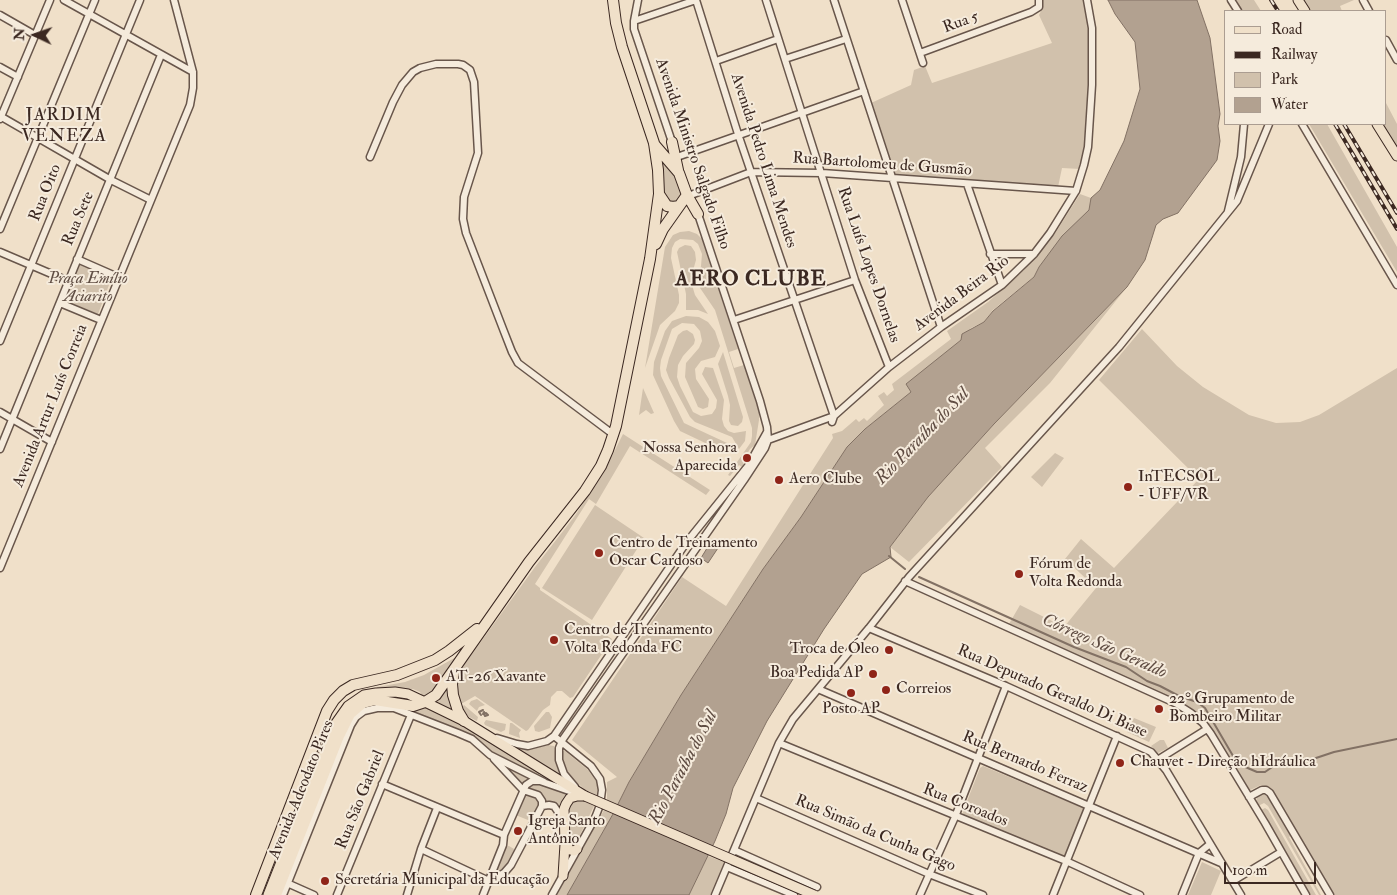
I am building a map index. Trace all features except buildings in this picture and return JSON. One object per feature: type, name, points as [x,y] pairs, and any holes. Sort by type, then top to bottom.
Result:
[{"type":"highway","points":[[425,702],[436,695],[529,562],[590,484],[605,457],[614,435],[650,259],[659,194],[654,143],[625,57],[616,23],[613,0]]},
{"type":"highway","points":[[672,142],[679,174],[698,214]]},
{"type":"highway","points":[[654,143],[679,174]]},
{"type":"highway","points":[[659,194],[667,206],[679,206]]},
{"type":"highway","points":[[650,259],[663,229],[689,195]]},
{"type":"highway","points":[[256,895],[327,711],[334,700],[343,691],[358,683],[397,674],[435,660],[464,640],[489,619]]},
{"type":"highway","points":[[455,668],[452,684],[453,695],[464,721]]},
{"type":"highway","name":"Avenida Adeodato Pires","points":[[276,895],[339,736],[350,714],[364,703],[375,700],[413,706],[425,702]]},
{"type":"highway","points":[[308,798],[316,740]]},
{"type":"main road","points":[[1378,125],[1397,156]]},
{"type":"main road","points":[[268,895],[308,798],[336,723],[353,702],[370,694],[389,692],[408,694],[464,721],[581,794],[815,891]]},
{"type":"main road","points":[[563,876],[565,843],[564,809],[567,801],[581,794]]},
{"type":"main road","points":[[565,843],[570,850],[578,849]]},
{"type":"street","points":[[50,0],[0,118],[111,180],[151,200]]},
{"type":"street","points":[[64,0],[193,72]]},
{"type":"street","points":[[0,229],[95,0]]},
{"type":"street","name":"Rua Oito","points":[[0,341],[140,0]]},
{"type":"street","name":"Avenida Artur Luís Correia","points":[[0,568],[118,277],[187,114],[193,88],[193,72],[174,0]]},
{"type":"street","name":"Avenida Ministro Salgado Filho","points":[[638,0],[634,29],[689,195]]},
{"type":"street","points":[[634,20],[696,0]]},
{"type":"street","name":"Avenida Pedro Lima Mendes","points":[[696,0],[738,134],[833,419]]},
{"type":"street","name":"Rua Luís Lopes Dornelas","points":[[766,0],[855,280],[889,367]]},
{"type":"street","points":[[834,0],[941,327]]},
{"type":"street","points":[[902,0],[923,63]]},
{"type":"street","name":"Avenida Beira Rio","points":[[768,440],[833,419],[889,367],[941,327],[1002,285],[1034,254],[1050,232],[1076,191],[1088,147],[1092,85],[1092,28],[1087,0]]},
{"type":"street","name":"Rua 5","points":[[920,53],[1031,12],[1039,3]]},
{"type":"street","points":[[0,15],[35,36]]},
{"type":"street","points":[[716,61],[778,39]]},
{"type":"street","points":[[785,59],[846,39]]},
{"type":"street","points":[[1395,49],[1397,60]]},
{"type":"street","name":"Rua Sete","points":[[0,449],[161,55]]},
{"type":"street","points":[[370,157],[393,102],[402,85],[413,72],[436,64],[458,64],[470,70],[474,82],[478,153],[464,197],[463,219],[466,233],[509,345],[521,365],[614,435]]},
{"type":"street","points":[[0,67],[18,77]]},
{"type":"street","points":[[677,157],[864,91]]},
{"type":"street","points":[[1227,212],[1239,165],[1244,125]]},
{"type":"street","points":[[715,895],[779,743],[793,718],[920,564],[1119,347],[1237,201],[1270,125]]},
{"type":"street","points":[[1302,125],[1397,285]]},
{"type":"street","name":"Rua Bartolomeu de Gusmão","points":[[689,195],[752,172],[822,173],[1076,191]]},
{"type":"street","points":[[967,184],[1002,285]]},
{"type":"street","name":"Avenida Ministro Salgado Filho","points":[[562,742],[744,480],[765,448],[768,440],[768,431],[760,400],[698,214]]},
{"type":"street","points":[[0,252],[68,281]]},
{"type":"street","points":[[990,254],[1034,254]]},
{"type":"street","points":[[77,259],[118,277]]},
{"type":"street","points":[[734,320],[855,280]]},
{"type":"street","points":[[60,303],[101,320]]},
{"type":"street","points":[[0,412],[52,442]]},
{"type":"street","points":[[485,734],[522,745],[541,743],[554,736],[686,543],[748,466],[768,431],[782,434]]},
{"type":"street","points":[[907,579],[1177,704],[1196,717],[1207,730],[1249,797],[1306,895]]},
{"type":"street","name":"Rua Deputado Geraldo Di Biase","points":[[869,628],[1146,748],[1159,759],[1241,895]]},
{"type":"street","points":[[920,895],[956,817],[1006,686]]},
{"type":"street","name":"Rua Bernardo Ferraz","points":[[818,689],[1221,863]]},
{"type":"street","points":[[283,895],[351,725],[356,717],[372,708],[389,707],[468,737],[490,755],[523,790],[540,796],[542,806],[512,865],[504,873],[489,882]]},
{"type":"street","name":"Rua São Gabriel","points":[[337,895],[411,714]]},
{"type":"street","points":[[1159,759],[1207,730]]},
{"type":"street","points":[[552,895],[598,809],[602,795],[602,784],[598,774],[554,736]]},
{"type":"street","points":[[1053,895],[1117,736]]},
{"type":"street","points":[[562,742],[558,755],[562,770],[581,794]]},
{"type":"street","name":"Rua Coroados","points":[[779,743],[1066,862],[1140,895]]},
{"type":"street","points":[[490,755],[544,782],[581,794]]},
{"type":"street","points":[[483,895],[503,845],[504,835],[523,790],[532,781],[544,782]]},
{"type":"street","points":[[382,784],[504,835]]},
{"type":"street","points":[[1249,797],[1262,790],[1270,793],[1330,895]]},
{"type":"street","name":"Rua Simão da Cunha Gago","points":[[756,798],[929,874],[983,895]]},
{"type":"street","points":[[542,806],[549,804],[554,806],[564,820]]},
{"type":"street","points":[[407,895],[421,849],[437,808]]},
{"type":"street","points":[[1182,895],[1199,853],[1210,844]]},
{"type":"street","points":[[421,849],[489,882]]},
{"type":"street","points":[[734,850],[815,891]]},
{"type":"street","points":[[1233,881],[1281,852]]},
{"type":"street","points":[[728,867],[794,895]]},
{"type":"street","points":[[287,883],[314,895]]},
{"type":"green space","points":[[1042,0],[1084,0],[1088,12],[1089,93],[1085,147],[1080,169],[1062,168],[1058,187],[895,176],[871,103],[911,85],[914,70],[925,66],[932,83],[1052,43],[1039,15],[1043,7]]},
{"type":"green space","points":[[1234,0],[1254,0],[1260,10],[1240,10]]},
{"type":"green space","points":[[1303,0],[1354,0],[1340,6],[1342,10],[1309,10]]},
{"type":"green space","points":[[1387,105],[1397,124],[1397,148],[1383,125],[1387,125]]},
{"type":"green space","points":[[1310,125],[1328,125],[1397,247],[1397,272]]},
{"type":"green space","points":[[661,156],[672,169],[682,196],[680,201],[671,204],[664,196]]},
{"type":"green space","points":[[1080,194],[1091,198],[1089,210],[1039,267],[1034,277],[993,310],[984,322],[971,328],[961,340],[907,384],[911,392],[865,429],[847,447],[801,517],[763,569],[681,695],[629,782],[618,805],[607,800],[607,782],[617,777],[572,740],[682,577],[726,606],[833,438],[832,434],[842,431],[856,419],[859,422],[864,418],[867,421],[884,405],[878,396],[884,392],[887,396],[894,390],[892,384],[951,339],[947,331],[988,302],[1023,271],[1056,232]]},
{"type":"green space","points":[[689,231],[697,234],[702,239],[738,349],[729,352],[734,368],[744,365],[759,412],[755,445],[744,459],[743,468],[739,465],[730,476],[728,475],[751,442],[752,428],[715,310],[698,285],[702,254],[698,244],[693,240],[680,239],[675,242],[672,248],[671,258],[679,303],[675,311],[660,325],[645,368],[665,247],[673,235]]},
{"type":"green space","points":[[685,245],[691,246],[695,252],[696,260],[692,274],[692,285],[695,295],[708,314],[698,310],[686,310],[686,294],[677,252],[679,248]]},
{"type":"green space","name":"Praça Emílio Aciarito","points":[[79,264],[112,277],[98,314],[64,300]]},
{"type":"green space","points":[[1127,287],[1050,383],[985,448],[1002,467],[909,562],[890,547],[948,474]]},
{"type":"green space","points":[[686,316],[699,317],[708,322],[715,331],[720,346],[715,357],[701,361],[695,369],[696,379],[709,399],[708,407],[703,409],[698,407],[685,377],[686,363],[699,348],[702,341],[700,331],[694,324],[682,323],[672,329],[661,360],[661,376],[684,423],[727,443],[729,446],[726,451],[680,431],[653,375],[654,362],[665,331],[672,321]]},
{"type":"green space","points":[[1142,329],[1177,366],[1203,387],[1249,415],[1276,423],[1300,422],[1319,415],[1397,368],[1397,895],[1334,895],[1272,790],[1261,785],[1248,791],[1206,723],[1193,710],[1009,624],[1020,605],[1064,627],[1096,588],[1065,559],[1081,539],[1114,568],[1199,479],[1099,380]]},
{"type":"green space","points":[[687,330],[693,334],[695,340],[678,365],[677,377],[680,386],[693,412],[701,416],[712,414],[716,408],[717,400],[702,374],[705,367],[713,368],[724,400],[722,419],[724,426],[728,431],[734,433],[746,431],[745,441],[739,449],[732,437],[695,422],[690,417],[669,378],[666,370],[669,358],[678,335]]},
{"type":"green space","points":[[723,352],[743,417],[742,422],[738,426],[731,425],[729,421],[730,405],[718,364]]},
{"type":"green space","points":[[643,388],[654,413],[651,414],[646,410],[639,415]]},
{"type":"green space","points":[[623,434],[710,490],[706,495],[630,446],[596,504],[589,499],[535,584],[540,590],[612,639],[573,697],[570,698],[562,691],[557,691],[551,697],[550,705],[543,710],[526,731],[475,696],[461,704],[456,687],[459,672],[535,567],[574,517],[603,474]]},
{"type":"green space","points":[[1055,453],[1064,458],[1042,487],[1031,477]]},
{"type":"green space","name":"Centro de Treinamento Oscar Cardoso","points":[[595,505],[644,538],[592,620],[542,588]]},
{"type":"green space","points":[[458,656],[431,695],[423,697],[420,692],[413,689],[377,689],[377,687],[405,682],[424,675]]},
{"type":"green space","points":[[450,682],[457,713],[435,701]]},
{"type":"green space","points":[[477,699],[485,705],[479,707],[477,711],[469,704]]},
{"type":"green space","points":[[365,704],[428,704],[540,771],[538,776],[495,755],[473,737],[375,705]]},
{"type":"green space","points":[[464,705],[478,717],[477,721],[469,717],[463,710]]},
{"type":"green space","points":[[546,712],[549,712],[552,717],[550,728],[539,732],[535,731],[534,726]]},
{"type":"green space","points":[[1134,718],[1156,727],[1149,742],[1127,732]]},
{"type":"green space","points":[[486,720],[506,724],[505,730],[501,732],[485,725]]},
{"type":"green space","points":[[510,723],[521,730],[519,733],[520,738],[509,734]]},
{"type":"green space","points":[[1160,740],[1164,740],[1168,748],[1158,753],[1151,746]]},
{"type":"green space","points":[[548,745],[554,746],[557,764],[564,778],[511,747],[532,749]]},
{"type":"green space","points":[[562,751],[565,751],[588,770],[596,781],[597,796],[585,790],[569,775],[563,761]]},
{"type":"green space","points":[[497,760],[535,778],[522,787]]},
{"type":"green space","points":[[983,766],[1083,808],[1085,812],[1066,857],[1063,858],[964,816],[964,809],[980,768]]},
{"type":"green space","points":[[537,783],[572,794],[560,809],[553,802],[544,803],[542,794],[527,789]]},
{"type":"green space","points":[[524,792],[538,796],[542,801],[533,822],[513,814]]},
{"type":"green space","points":[[1267,794],[1293,834],[1289,837],[1321,895],[1319,895],[1268,806],[1264,803],[1258,806],[1256,801],[1258,795]]},
{"type":"green space","points":[[584,801],[594,806],[573,845],[568,842],[567,811],[570,804]]},
{"type":"green space","points":[[1265,808],[1268,810],[1316,895],[1310,895],[1261,810]]},
{"type":"green space","points":[[604,810],[613,814],[567,895],[557,895]]},
{"type":"green space","points":[[509,846],[516,853],[507,868],[492,878],[505,847]]},
{"type":"green space","points":[[708,856],[724,862],[710,895],[689,895]]},
{"type":"green space","points":[[1202,862],[1221,871],[1211,895],[1188,895]]},
{"type":"water","name":"Rio Paraíba do Sul","points":[[1108,0],[1197,0],[1210,38],[1220,114],[1218,126],[1220,141],[1217,160],[1178,213],[1163,219],[1156,225],[1145,260],[1127,287],[994,424],[928,497],[890,547],[891,557],[862,574],[824,629],[767,721],[733,788],[726,814],[715,841],[689,895],[567,895],[629,782],[681,695],[763,569],[801,517],[847,447],[865,429],[911,392],[906,384],[961,340],[962,334],[984,322],[993,311],[1034,277],[1039,267],[1062,236],[1089,210],[1091,198],[1100,190],[1124,141],[1140,89],[1135,42],[1115,14]]},
{"type":"water","points":[[712,540],[720,545],[708,563],[701,558]]},
{"type":"waterway","name":"Córrego São Geraldo","points":[[889,556],[905,569]]},
{"type":"waterway","name":"Córrego São Geraldo","points":[[919,577],[1074,647],[1126,667],[1147,681],[1197,702],[1205,708],[1236,761],[1257,772],[1265,772],[1278,763],[1307,761],[1334,752],[1397,739]]},
{"type":"waterway","points":[[481,715],[479,712],[483,710]]},
{"type":"waterway","points":[[486,713],[488,715],[485,716],[484,714],[486,713]]},
{"type":"railway","points":[[1271,0],[1277,10]]},
{"type":"railway","points":[[1336,125],[1397,229]]},
{"type":"railway","points":[[1345,125],[1397,213]]},
{"type":"place","name":"Nossa Senhora Aparecida","points":[[747,458]]},
{"type":"place","name":"Aero Clube","points":[[779,480]]},
{"type":"place","name":"InTECSOL - UFF/VR","points":[[1128,487]]},
{"type":"place","name":"Centro de Treinamento Oscar Cardoso","points":[[599,553]]},
{"type":"place","name":"Fórum de Volta Redonda","points":[[1019,574]]},
{"type":"place","name":"Centro de Treinamento Volta Redonda FC","points":[[554,640]]},
{"type":"place","name":"Troca de Óleo","points":[[889,650]]},
{"type":"place","name":"Boa Pedida AP","points":[[873,674]]},
{"type":"place","name":"AT-26 Xavante","points":[[436,678]]},
{"type":"place","name":"Correios","points":[[886,690]]},
{"type":"place","name":"Posto AP","points":[[851,693]]},
{"type":"place","name":"22° Grupamento de Bombeiro Militar","points":[[1159,709]]},
{"type":"place","name":"Chauvet - Direção hIdráulica","points":[[1120,763]]},
{"type":"place","name":"Igreja Santo Antônio","points":[[518,831]]},
{"type":"place","name":"Secretária Municipal da Educação","points":[[325,881]]},
{"type":"district","name":"JARDIM VENEZA","points":[[64,126]]},
{"type":"district","name":"AERO CLUBE","points":[[751,280]]}]
